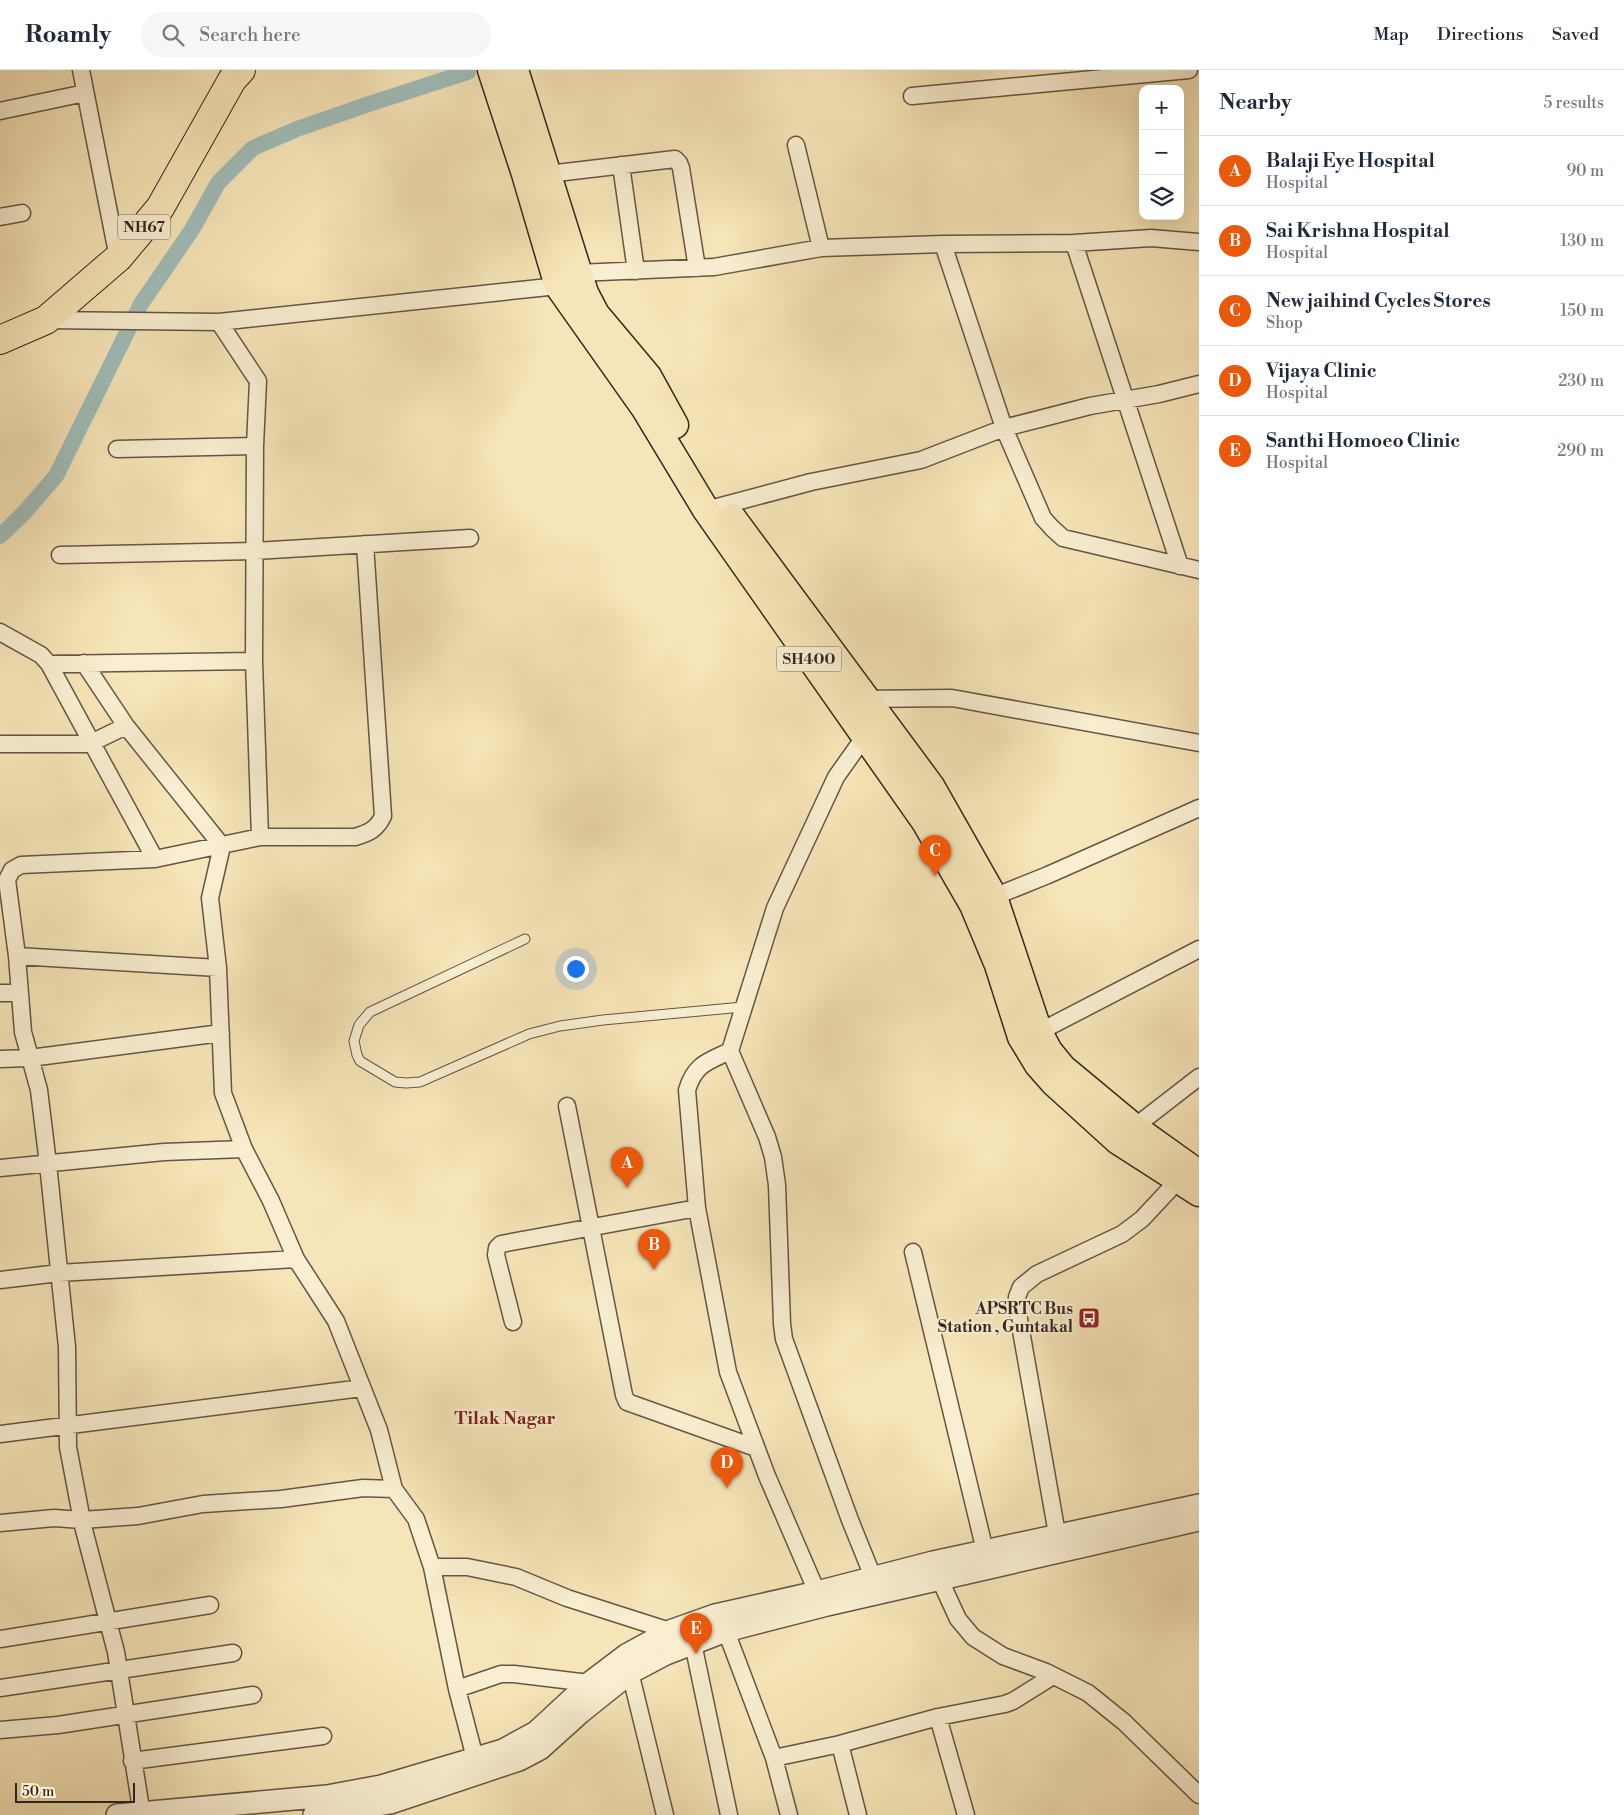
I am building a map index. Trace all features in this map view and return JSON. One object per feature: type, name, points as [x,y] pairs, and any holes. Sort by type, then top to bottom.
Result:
[{"type":"highway","name":"NH67","points":[[0,340],[46,320],[118,258],[160,208],[232,80],[241,70]]},
{"type":"main road","name":"SH400","points":[[491,70],[525,174],[568,279],[646,409],[715,507],[838,700],[873,729]]},
{"type":"main road","name":"SH400","points":[[515,70],[548,174],[568,279]]},
{"type":"main road","name":"SH400","points":[[715,507],[866,698],[873,729],[925,822],[983,901],[1039,1032],[1049,1051],[1126,1134]]},
{"type":"main road","name":"SH400","points":[[983,901],[998,965],[1021,1037],[1038,1065],[1053,1082],[1126,1134],[1189,1174],[1199,1193]]},
{"type":"street","points":[[81,70],[118,258]]},
{"type":"street","points":[[912,96],[1189,70]]},
{"type":"street","points":[[0,111],[85,93]]},
{"type":"street","points":[[796,145],[821,248]]},
{"type":"street","points":[[548,174],[675,159],[679,162],[697,268]]},
{"type":"street","points":[[622,165],[636,271]]},
{"type":"street","points":[[0,217],[22,212]]},
{"type":"street","points":[[46,320],[219,322],[636,271],[730,265],[821,248],[944,244],[1074,243],[1151,238],[1199,242]]},
{"type":"street","points":[[1074,243],[1180,566]]},
{"type":"street","points":[[944,244],[1004,428],[1043,518],[1063,538],[1199,570]]},
{"type":"street","points":[[219,322],[258,381],[255,446],[254,661],[260,837]]},
{"type":"street","points":[[715,507],[811,482],[921,460],[1004,428],[1090,406],[1199,384]]},
{"type":"street","points":[[117,449],[255,446]]},
{"type":"street","points":[[60,555],[255,552],[470,538]]},
{"type":"street","points":[[141,1814],[119,1670],[109,1622],[82,1520],[68,1447],[67,1347],[48,1164],[39,1090],[23,1032],[17,956],[7,880],[12,870],[21,865],[155,859],[260,837],[355,836],[368,834],[378,826],[383,816],[365,544]]},
{"type":"street","points":[[0,632],[41,655],[49,664],[155,859]]},
{"type":"street","points":[[49,664],[254,661]]},
{"type":"street","points":[[84,663],[126,726],[222,846]]},
{"type":"street","points":[[838,700],[866,698],[952,698],[1199,743]]},
{"type":"street","points":[[0,744],[91,743],[126,726]]},
{"type":"street","points":[[873,729],[836,777],[775,908],[730,1051],[767,1137],[773,1157],[777,1185],[784,1339],[843,1502],[873,1577]]},
{"type":"street","points":[[983,901],[1048,875],[1199,808]]},
{"type":"street","points":[[222,846],[210,898],[218,968],[223,1093],[244,1149],[271,1201],[296,1260],[336,1321],[379,1430],[394,1489],[416,1519],[432,1567],[457,1689],[475,1758]]},
{"type":"street","points":[[1039,1032],[1199,949]]},
{"type":"street","points":[[17,956],[218,968]]},
{"type":"street","points":[[0,993],[20,993]]},
{"type":"street","points":[[0,1059],[30,1058],[220,1033]]},
{"type":"street","points":[[730,1051],[701,1065],[690,1080],[687,1090],[698,1208],[728,1372],[756,1448],[816,1592]]},
{"type":"street","points":[[1126,1134],[1199,1076]]},
{"type":"street","points":[[567,1106],[624,1395],[627,1402],[756,1448]]},
{"type":"street","points":[[0,1168],[164,1152],[244,1149]]},
{"type":"street","points":[[1059,1544],[1018,1317],[1017,1297],[1021,1287],[1037,1274],[1122,1234],[1142,1219],[1189,1174]]},
{"type":"street","points":[[513,1322],[496,1255],[497,1248],[501,1244],[698,1208]]},
{"type":"street","points":[[913,1252],[985,1551]]},
{"type":"street","points":[[0,1280],[59,1273],[296,1260]]},
{"type":"street","points":[[0,1434],[362,1388]]},
{"type":"street","points":[[0,1523],[54,1518],[82,1520],[138,1516],[203,1504],[281,1499],[363,1488],[394,1489]]},
{"type":"street","points":[[432,1567],[467,1567],[516,1577],[567,1598],[670,1632],[691,1634],[726,1631],[827,1605],[936,1571],[985,1551],[1059,1544],[1199,1505]]},
{"type":"street","points":[[117,1815],[328,1796],[381,1786],[503,1750],[536,1732],[588,1683],[628,1664],[666,1654],[715,1615],[873,1577],[936,1571],[1059,1544],[1199,1520]]},
{"type":"street","points":[[936,1571],[958,1619],[973,1637],[1003,1656],[1088,1692],[1124,1722],[1199,1795]]},
{"type":"street","points":[[0,1639],[210,1605]]},
{"type":"street","points":[[726,1631],[774,1758],[788,1815]]},
{"type":"street","points":[[314,1815],[390,1803],[519,1760],[540,1749],[628,1664],[670,1632]]},
{"type":"street","points":[[691,1634],[729,1815]]},
{"type":"street","points":[[0,1688],[233,1653]]},
{"type":"street","points":[[628,1664],[665,1815]]},
{"type":"street","points":[[457,1689],[501,1674],[588,1683]]},
{"type":"street","points":[[774,1758],[840,1744],[938,1717],[1005,1704],[1053,1676]]},
{"type":"street","points":[[0,1730],[58,1725],[253,1695]]},
{"type":"street","points":[[938,1717],[966,1815]]},
{"type":"street","points":[[132,1761],[323,1736]]},
{"type":"street","points":[[840,1744],[858,1815]]},
{"type":"lane","points":[[526,940],[370,1012],[359,1025],[354,1041],[360,1061],[395,1082],[406,1084],[420,1082],[529,1034],[560,1026],[603,1020],[743,1007]]},
{"type":"waterway","points":[[0,536],[24,513],[56,476],[141,304],[193,228],[218,183],[253,148],[297,129],[468,72]]},
{"type":"place","name":"New jaihind Cycles Stores","points":[[935,876]]},
{"type":"place","name":"Balaji Eye Hospital","points":[[627,1188]]},
{"type":"place","name":"Sai Krishna Hospital","points":[[654,1270]]},
{"type":"place","name":"APSRTC Bus Station , Guntakal","points":[[1089,1318]]},
{"type":"place","name":"Vijaya Clinic","points":[[727,1488]]},
{"type":"place","name":"Santhi Homoeo Clinic","points":[[696,1654]]},
{"type":"district","name":"Tilak Nagar","points":[[505,1418]]}]
